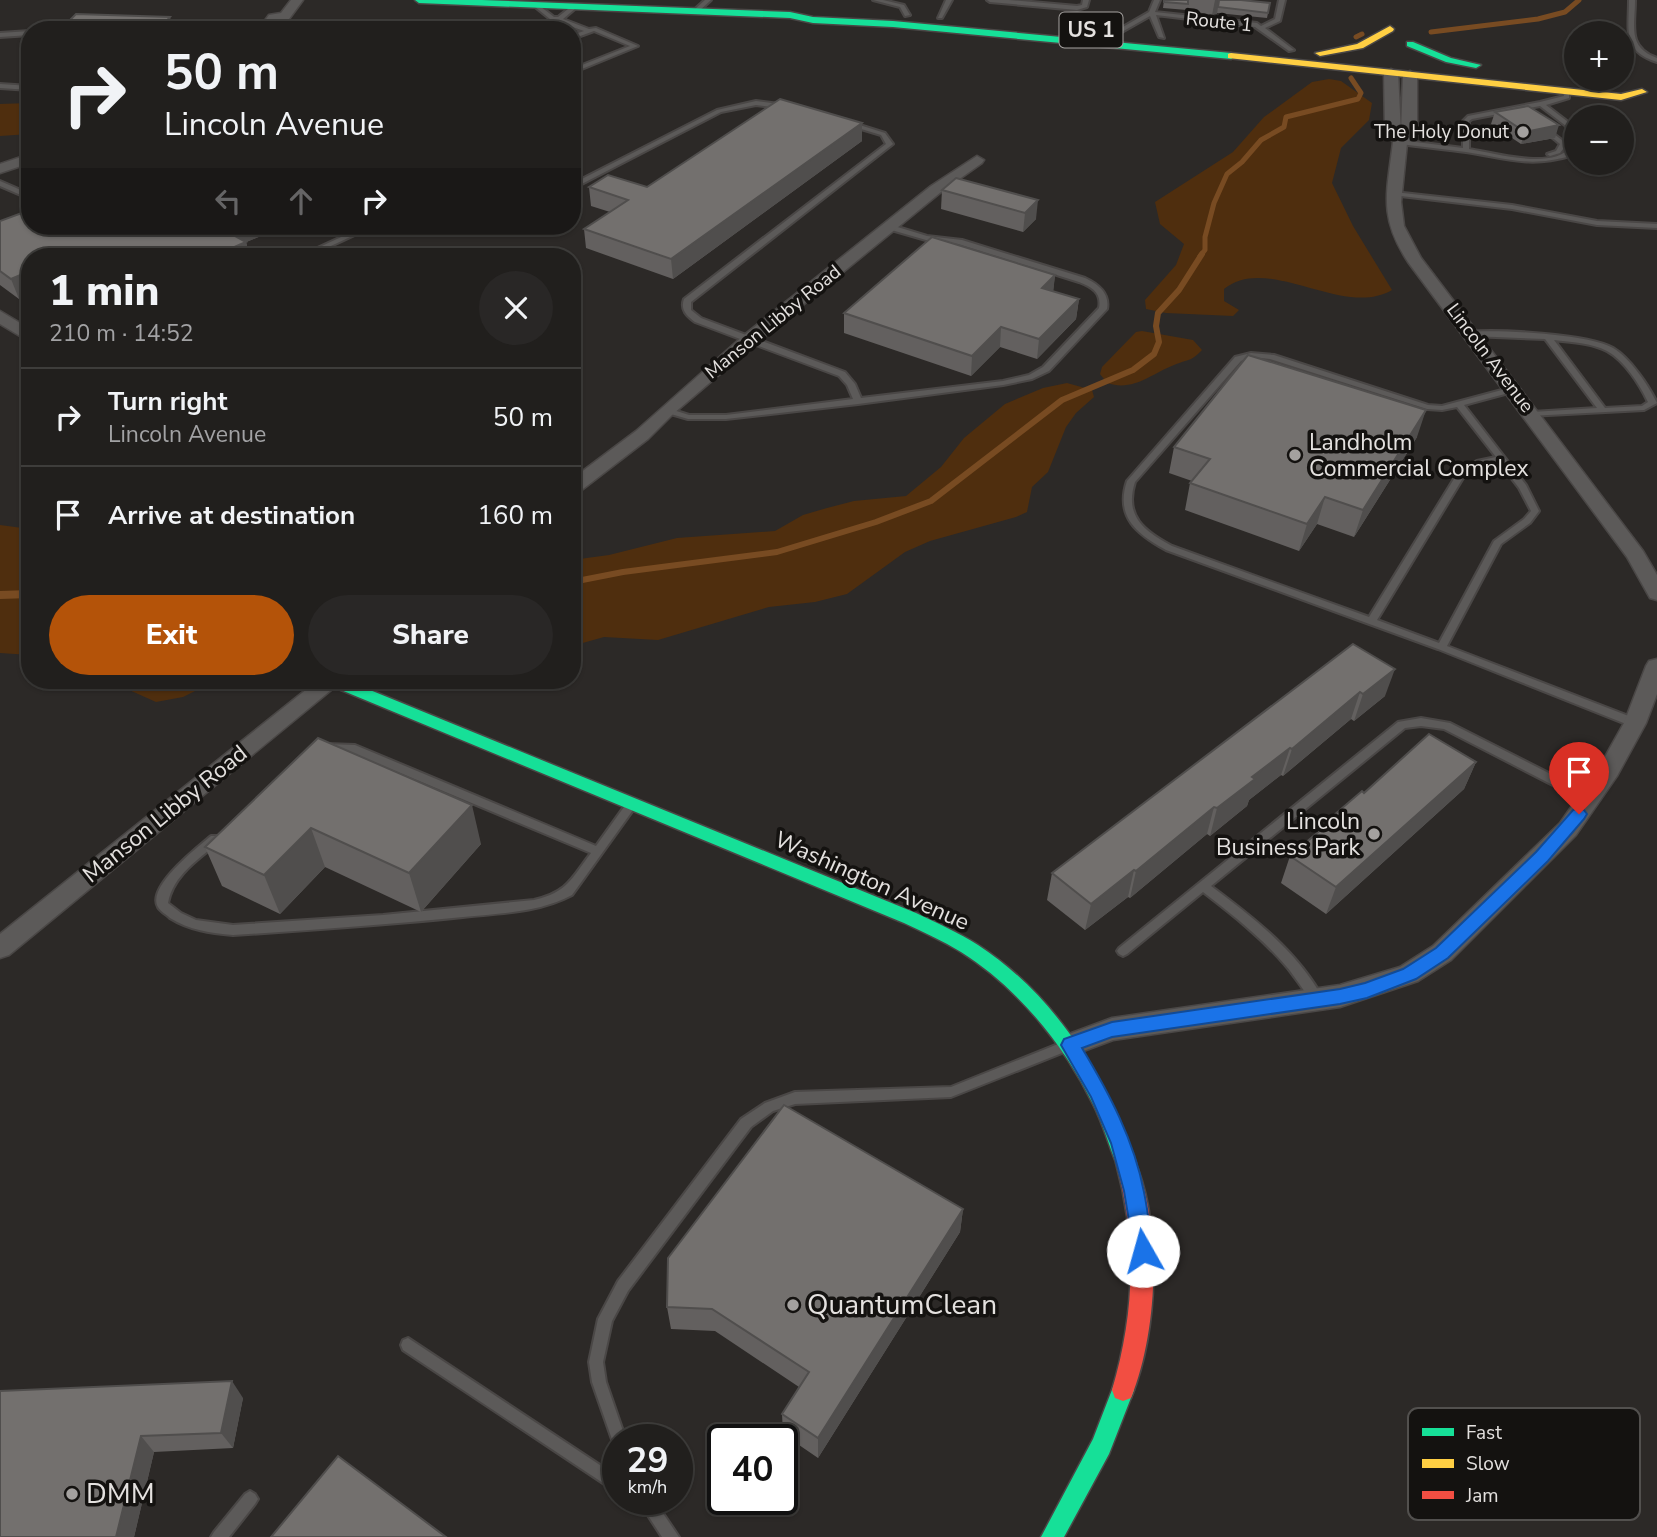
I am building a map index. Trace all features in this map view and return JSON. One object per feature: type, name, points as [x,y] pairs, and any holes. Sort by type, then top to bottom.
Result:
[{"type":"main road","name":"Route 1","points":[[419,0],[557,8],[702,6],[813,20],[936,28],[1392,42]]},
{"type":"main road","name":"Route 1","points":[[790,15],[812,12],[940,17],[1320,53],[1392,42]]},
{"type":"main road","points":[[1320,53],[1392,42],[1407,26],[1410,69]]},
{"type":"main road","name":"Route 1","points":[[1392,42],[1410,69],[1566,92],[1621,97],[1649,93]]},
{"type":"main road","points":[[1410,44],[1449,60],[1490,66]]},
{"type":"main road","name":"Route 1","points":[[1410,69],[1564,77]]},
{"type":"main road","name":"Washington Avenue","points":[[352,689],[633,803],[941,934],[975,953],[1000,972],[1070,1045],[1098,1092],[1128,1166],[1140,1224],[1143,1272],[1135,1349],[1121,1395],[1107,1432],[1052,1537]]},
{"type":"street","points":[[268,21],[285,16],[297,0]]},
{"type":"street","name":"Lincoln Avenue","points":[[1392,42],[1392,130],[1401,142]]},
{"type":"street","name":"Lincoln Avenue","points":[[1410,69],[1410,133],[1401,142],[1394,194],[1395,220],[1405,244],[1655,585]]},
{"type":"street","name":"Manson Libby Road","points":[[581,481],[642,435],[749,340],[936,189],[977,160]]},
{"type":"street","points":[[0,169],[21,161]]},
{"type":"street","points":[[0,316],[21,331]]},
{"type":"street","points":[[1070,1045],[1112,1029],[1318,1000],[1367,990],[1409,974],[1442,953],[1567,829],[1590,799],[1635,723],[1655,676]]},
{"type":"street","name":"Manson Libby Road","points":[[0,948],[322,689]]},
{"type":"lane","points":[[876,0],[902,6],[907,15]]},
{"type":"lane","points":[[940,17],[949,0]]},
{"type":"lane","points":[[990,0],[1077,8],[1085,6],[1086,0]]},
{"type":"lane","points":[[1157,0],[1152,13],[1162,37]]},
{"type":"lane","points":[[1118,32],[1152,13],[1169,12],[1252,21],[1278,20],[1282,0]]},
{"type":"lane","points":[[1632,0],[1629,19],[1634,47],[1642,55],[1657,60]]},
{"type":"lane","points":[[557,8],[575,21]]},
{"type":"lane","points":[[1252,21],[1291,50]]},
{"type":"lane","points":[[581,26],[587,30]]},
{"type":"lane","points":[[581,33],[596,29],[635,46],[581,67]]},
{"type":"lane","points":[[0,35],[21,34]]},
{"type":"lane","points":[[0,86],[21,87]]},
{"type":"lane","points":[[1466,150],[1467,119],[1567,97],[1566,92]]},
{"type":"lane","points":[[581,182],[719,111],[756,103],[802,111]]},
{"type":"lane","points":[[1401,142],[1525,161],[1551,160],[1568,155],[1574,146],[1569,125],[1541,104]]},
{"type":"lane","points":[[1516,108],[1526,115]]},
{"type":"lane","points":[[838,121],[883,134],[890,144],[687,301],[688,312],[698,320],[842,374],[851,384],[858,402]]},
{"type":"lane","points":[[1485,153],[1530,157],[1553,154],[1563,147],[1563,141],[1535,122]]},
{"type":"lane","points":[[0,183],[21,193]]},
{"type":"lane","points":[[1394,194],[1512,207],[1597,223],[1657,226]]},
{"type":"lane","points":[[667,410],[688,417],[726,417],[984,386],[1032,377],[1053,362],[1105,304],[1096,287],[1073,276],[959,242],[926,238],[891,227]]},
{"type":"lane","points":[[322,248],[350,235]]},
{"type":"lane","points":[[1471,334],[1588,343],[1609,349],[1621,359],[1653,403],[1644,408],[1532,414]]},
{"type":"lane","points":[[1549,339],[1603,410]]},
{"type":"lane","points":[[1513,389],[1442,408],[1427,407],[1271,357],[1244,357],[1238,359],[1130,481],[1126,491],[1129,515],[1136,527],[1169,548],[1441,647],[1635,723]]},
{"type":"lane","points":[[1441,647],[1497,543],[1504,535],[1530,521],[1535,511],[1523,487],[1460,404]]},
{"type":"lane","points":[[1371,621],[1460,476],[1480,463],[1500,459]]},
{"type":"lane","points":[[1124,951],[1397,729],[1411,723],[1446,726],[1590,799]]},
{"type":"lane","points":[[313,751],[351,748],[598,851]]},
{"type":"lane","points":[[223,831],[173,877],[162,895],[162,904],[168,911],[211,929],[379,921],[550,901],[568,892],[633,803]]},
{"type":"lane","points":[[1203,886],[1254,924],[1282,951],[1300,970],[1318,1000]]},
{"type":"lane","points":[[613,1424],[599,1382],[596,1362],[605,1319],[623,1286],[746,1122],[755,1114],[779,1102],[795,1098],[951,1092],[1070,1045]]},
{"type":"lane","points":[[408,1345],[602,1475]]},
{"type":"lane","points":[[219,1537],[250,1499]]},
{"type":"lane","points":[[654,1515],[671,1537]]},
{"type":"shaded area","points":[[1329,79],[1341,81],[1372,103],[1369,120],[1341,148],[1332,183],[1353,226],[1392,290],[1373,297],[1351,297],[1262,278],[1242,280],[1224,289],[1224,301],[1239,310],[1233,316],[1166,313],[1146,309],[1145,300],[1176,265],[1184,244],[1160,224],[1155,202],[1233,152],[1264,117],[1312,82]]},
{"type":"shaded area","points":[[21,103],[21,135],[0,136],[0,104]]},
{"type":"shaded area","points":[[1136,332],[1193,340],[1202,350],[1192,358],[1134,384],[1107,383],[1100,374],[1102,367]]},
{"type":"shaded area","points":[[1067,383],[1092,390],[1094,397],[1076,413],[1066,427],[1048,472],[1032,487],[1027,512],[930,541],[905,552],[847,594],[815,602],[769,607],[658,640],[604,637],[581,643],[581,559],[609,555],[677,538],[775,531],[803,515],[827,508],[854,501],[906,496],[941,467],[964,438],[1005,404],[1043,388]]},
{"type":"shaded area","points":[[0,525],[21,528],[21,654],[0,653]]},
{"type":"shaded area","points":[[127,689],[199,689],[183,697],[156,702]]},
{"type":"building","points":[[1188,0],[1188,4],[1164,2]]},
{"type":"building","points":[[1219,0],[1270,3],[1268,13],[1218,7]]},
{"type":"building","points":[[76,14],[170,17],[167,21],[69,21]]},
{"type":"building","points":[[780,99],[862,123],[671,259],[584,229],[628,200],[589,187],[608,175],[647,187]]},
{"type":"building","points":[[1528,106],[1559,125],[1525,132],[1495,112]]},
{"type":"building","points":[[956,178],[1038,200],[1025,213],[942,190]]},
{"type":"building","points":[[21,213],[21,235],[233,235],[246,242],[232,248],[21,248],[21,275],[11,279],[0,271],[0,221]]},
{"type":"building","points":[[932,237],[1055,275],[1042,288],[1079,299],[1039,339],[1001,327],[972,356],[844,313]]},
{"type":"building","name":"Landholm Commercial Complex","points":[[1248,355],[1426,410],[1363,510],[1325,497],[1307,524],[1190,483],[1210,459],[1174,447]]},
{"type":"building","points":[[1353,644],[1395,669],[1363,694],[1360,692],[1292,749],[1252,777],[1255,779],[1217,808],[1214,807],[1136,871],[1091,904],[1052,873]]},
{"type":"building","name":"Lincoln Business Park","points":[[1429,734],[1476,762],[1336,887],[1290,856],[1330,822],[1327,821],[1362,791],[1364,793]]},
{"type":"building","points":[[318,738],[472,805],[409,873],[311,828],[264,875],[205,847]]},
{"type":"building","name":"QuantumClean","points":[[784,1105],[963,1209],[818,1438],[782,1414],[809,1372],[712,1309],[667,1307],[668,1258]]},
{"type":"building","name":"DMM","points":[[232,1381],[221,1433],[141,1436],[116,1537],[0,1537],[0,1391]]},
{"type":"building","points":[[338,1456],[446,1537],[271,1537]]},
{"type":"waterway","points":[[1431,32],[1538,19],[1565,12],[1579,0]]},
{"type":"waterway","points":[[1356,37],[1362,34]]},
{"type":"waterway","points":[[1200,256],[1205,250],[1205,237],[1214,203],[1227,174],[1242,162],[1261,140],[1284,127],[1286,117],[1358,99],[1361,93],[1351,78]]},
{"type":"waterway","points":[[581,580],[623,572],[777,552],[876,522],[931,501],[1062,400],[1133,370],[1154,354],[1159,342],[1156,326],[1158,313],[1179,290],[1202,254]]},
{"type":"waterway","points":[[0,595],[21,594]]},
{"type":"traffic: fast","points":[[419,0],[790,15],[813,20],[893,24],[1231,56]]},
{"type":"traffic: fast","points":[[1410,44],[1449,60],[1476,65]]},
{"type":"traffic: fast","points":[[353,689],[910,918],[968,948],[1027,996],[1069,1046],[1102,1101],[1126,1163]]},
{"type":"traffic: fast","points":[[1052,1537],[1101,1446],[1123,1390]]},
{"type":"traffic: slow","points":[[1320,53],[1360,46],[1390,29]]},
{"type":"traffic: slow","points":[[1231,56],[1621,97],[1642,92]]},
{"type":"traffic: jam","points":[[1123,1390],[1137,1334],[1142,1276],[1139,1219],[1126,1163]]},
{"type":"place","name":"The Holy Donut","points":[[1523,132]]},
{"type":"place","name":"Landholm Commercial Complex","points":[[1295,455]]},
{"type":"place","name":"Lincoln Business Park","points":[[1374,834]]},
{"type":"place","name":"QuantumClean","points":[[793,1305]]},
{"type":"place","name":"DMM","points":[[72,1494]]},
{"type":"route","points":[[1143,1251],[1134,1191],[1121,1143],[1098,1092],[1070,1045],[1112,1029],[1340,996],[1367,990],[1409,974],[1442,953],[1474,923],[1542,856],[1579,814]]}]
